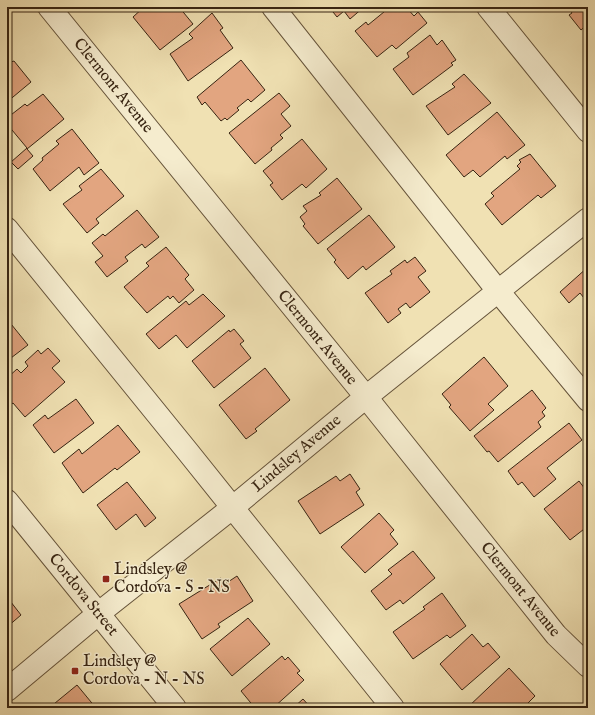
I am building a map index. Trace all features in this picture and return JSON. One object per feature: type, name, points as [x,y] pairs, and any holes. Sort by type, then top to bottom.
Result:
[{"type":"street","name":"Clermont Avenue","points":[[49,7],[366,397],[556,635],[588,666]]},
{"type":"street","points":[[273,7],[498,292],[588,400]]},
{"type":"street","points":[[488,7],[588,131]]},
{"type":"street","name":"Lindsley Avenue","points":[[7,690],[99,613],[232,508],[366,397],[588,219]]},
{"type":"street","points":[[7,229],[393,708]]},
{"type":"street","name":"Cordova Street","points":[[7,501],[175,708]]},
{"type":"building","points":[[144,7],[179,7],[193,24],[160,50],[133,17]]},
{"type":"building","points":[[329,7],[364,7],[350,19],[344,11],[337,17]]},
{"type":"building","points":[[390,7],[406,7],[414,16],[418,12],[427,23],[396,49],[392,45],[377,57],[355,31],[366,22],[368,25]]},
{"type":"building","points":[[573,7],[588,7],[588,24],[581,30],[569,15],[572,13],[570,10]]},
{"type":"building","points":[[212,13],[223,28],[220,30],[233,48],[188,81],[170,54],[193,38],[189,34]]},
{"type":"building","points":[[430,35],[437,45],[442,40],[456,60],[451,63],[453,65],[413,95],[393,69],[409,57],[407,53]]},
{"type":"building","points":[[7,50],[12,55],[8,58],[11,62],[14,61],[31,82],[7,102]]},
{"type":"building","points":[[241,60],[265,90],[251,102],[248,99],[237,108],[239,110],[227,120],[225,118],[221,121],[205,102],[202,105],[197,97]]},
{"type":"building","points":[[464,74],[491,103],[448,135],[426,106],[455,87],[452,84]]},
{"type":"building","points":[[279,93],[290,106],[281,114],[291,126],[280,135],[283,138],[271,148],[272,150],[255,164],[229,133]]},
{"type":"building","points":[[43,94],[64,119],[27,149],[33,156],[18,169],[11,162],[27,148],[7,124],[7,118],[25,104],[27,106]]},
{"type":"building","points":[[497,112],[525,145],[507,159],[505,156],[480,177],[473,170],[464,177],[446,155]]},
{"type":"building","points":[[72,129],[99,163],[84,175],[79,167],[50,191],[33,169],[43,160],[42,158],[59,144],[56,141]]},
{"type":"building","points":[[302,139],[327,169],[306,188],[302,184],[282,200],[270,185],[273,183],[263,171]]},
{"type":"building","points":[[530,154],[556,186],[541,198],[538,195],[502,225],[485,204],[494,196],[491,193],[520,169],[517,166],[521,162],[519,160]]},
{"type":"building","points":[[101,169],[124,196],[96,219],[99,223],[87,233],[63,204],[82,190],[79,186]]},
{"type":"building","points":[[337,178],[362,209],[318,244],[303,226],[305,224],[300,217],[307,211],[303,206],[321,195],[319,193]]},
{"type":"building","points":[[137,210],[159,237],[145,248],[142,244],[125,257],[128,261],[107,277],[95,262],[103,256],[92,243],[103,234],[105,236]]},
{"type":"building","points":[[369,215],[395,247],[366,270],[363,266],[348,279],[334,262],[336,260],[327,249]]},
{"type":"building","points":[[166,247],[189,275],[185,279],[194,290],[179,303],[173,296],[170,299],[168,296],[147,313],[124,287],[149,266],[146,263]]},
{"type":"building","points":[[415,257],[426,271],[418,277],[430,292],[410,308],[406,303],[398,309],[401,313],[388,323],[365,293],[392,274],[390,271],[405,260],[407,263]]},
{"type":"building","points":[[588,267],[588,303],[580,293],[569,303],[560,292]]},
{"type":"building","points":[[203,294],[225,316],[187,348],[176,335],[159,349],[146,334],[186,301],[189,305]]},
{"type":"building","points":[[7,319],[28,345],[7,361]]},
{"type":"building","points":[[234,329],[244,341],[240,344],[251,358],[214,388],[192,361],[229,330],[230,332]]},
{"type":"building","points":[[48,348],[60,361],[52,368],[65,382],[25,417],[13,403],[9,406],[7,403],[7,378],[17,369],[21,373],[28,366],[25,362],[38,350],[41,354]]},
{"type":"building","points":[[484,357],[508,386],[488,404],[494,410],[470,431],[449,407],[451,405],[442,394]]},
{"type":"building","points":[[265,368],[290,400],[255,429],[257,431],[246,439],[219,405]]},
{"type":"building","points":[[532,390],[546,408],[542,412],[545,416],[538,422],[541,427],[498,462],[489,451],[487,452],[474,436]]},
{"type":"building","points":[[76,399],[94,423],[54,453],[33,425],[45,415],[48,419]]},
{"type":"building","points":[[569,423],[582,440],[547,468],[556,479],[534,497],[522,482],[518,485],[508,471]]},
{"type":"building","points":[[118,425],[140,452],[117,470],[115,468],[83,493],[62,463],[79,449],[82,454]]},
{"type":"building","points":[[350,474],[360,489],[356,492],[364,505],[320,534],[298,501],[336,476],[340,481]]},
{"type":"building","points":[[579,481],[588,493],[588,526],[570,540],[544,509]]},
{"type":"building","points":[[127,482],[156,518],[145,527],[136,514],[116,530],[97,505]]},
{"type":"building","points":[[379,513],[394,530],[390,534],[398,544],[365,573],[341,547]]},
{"type":"building","points":[[413,551],[435,578],[403,604],[400,600],[386,610],[371,591],[392,574],[388,570]]},
{"type":"building","points":[[588,553],[588,562],[583,557]]},
{"type":"building","points":[[237,576],[253,601],[218,624],[220,627],[202,639],[179,604],[221,578],[225,584]]},
{"type":"building","points":[[442,593],[466,626],[450,638],[447,635],[413,659],[393,632],[425,609],[423,607]]},
{"type":"building","points":[[7,597],[21,615],[7,627]]},
{"type":"building","points":[[248,618],[270,644],[232,676],[210,649]]},
{"type":"building","points":[[472,634],[483,647],[488,643],[500,657],[462,690],[440,664]]},
{"type":"building","points":[[282,656],[285,660],[288,657],[300,671],[297,673],[304,680],[273,708],[255,708],[241,691]]},
{"type":"building","points":[[509,668],[535,696],[523,708],[467,708]]},
{"type":"building","points":[[77,685],[96,708],[49,708]]},
{"type":"building","points":[[303,699],[311,708],[293,708]]},
{"type":"place","name":"Lindsley @ Cordova - S - NS","points":[[106,579]]},
{"type":"place","name":"Lindsley @ Cordova - N - NS","points":[[75,671]]}]
